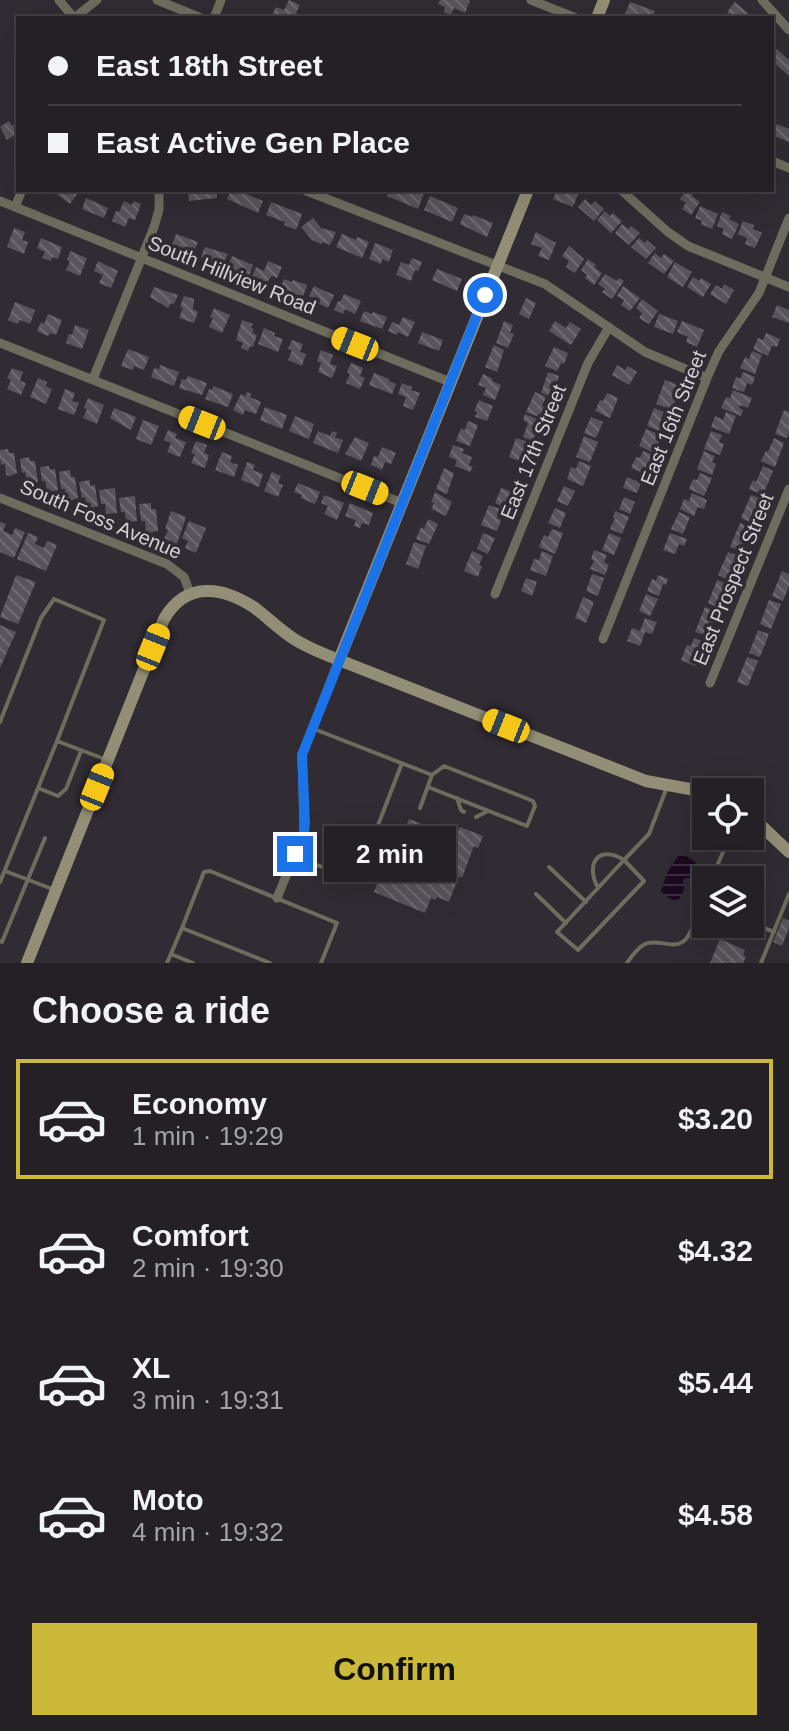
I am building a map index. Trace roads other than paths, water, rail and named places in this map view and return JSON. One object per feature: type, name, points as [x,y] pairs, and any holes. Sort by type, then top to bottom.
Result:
[{"type":"street","points":[[59,0],[72,16]]},
{"type":"street","points":[[77,16],[97,0]]},
{"type":"street","points":[[157,0],[196,16]]},
{"type":"street","points":[[531,0],[571,16]]},
{"type":"street","points":[[762,0],[789,30]]},
{"type":"street","points":[[15,207],[21,192]]},
{"type":"street","points":[[93,379],[143,259],[159,210],[159,192]]},
{"type":"street","points":[[309,192],[545,284],[645,352],[707,378]]},
{"type":"street","points":[[277,898],[304,832],[302,755],[527,192]]},
{"type":"street","points":[[623,192],[688,246],[789,287]]},
{"type":"street","name":"South Hillview Road","points":[[0,201],[450,382]]},
{"type":"street","name":"East 16th Street","points":[[603,639],[707,378],[719,351],[753,303],[789,218]]},
{"type":"street","name":"East 17th Street","points":[[495,594],[588,363],[609,327]]},
{"type":"street","points":[[0,343],[402,503]]},
{"type":"street","name":"East Prospect Street","points":[[710,683],[789,489]]},
{"type":"street","name":"South Foss Avenue","points":[[0,498],[167,564],[184,577],[190,593]]},
{"type":"street","points":[[27,963],[164,619],[173,606],[190,593],[216,591],[241,600],[296,641],[339,660],[646,781],[692,789]]},
{"type":"street","points":[[764,828],[789,852]]},
{"type":"lane","points":[[0,722],[41,618],[54,599],[104,620],[0,882]]},
{"type":"lane","points":[[0,693],[10,697]]},
{"type":"lane","points":[[312,728],[432,775]]},
{"type":"lane","points":[[57,741],[108,761]]},
{"type":"lane","points":[[37,788],[58,796],[62,794],[81,751]]},
{"type":"lane","points":[[294,856],[353,879],[360,872],[402,763]]},
{"type":"lane","points":[[420,808],[432,775],[444,766],[533,801],[535,806],[527,826],[428,787]]},
{"type":"lane","points":[[598,888],[592,868],[598,857],[607,853],[624,860],[644,881],[578,950],[557,932],[586,902],[598,888],[624,860],[649,834],[668,785]]},
{"type":"lane","points":[[457,798],[464,812]]},
{"type":"lane","points":[[476,817],[488,811]]},
{"type":"lane","points":[[0,941],[45,838]]},
{"type":"lane","points":[[549,867],[586,902]]},
{"type":"lane","points":[[5,871],[56,891]]},
{"type":"lane","points":[[167,963],[204,872],[210,871],[337,923],[321,963]]},
{"type":"lane","points":[[536,894],[566,923]]},
{"type":"lane","points":[[761,963],[789,894]]},
{"type":"lane","points":[[182,928],[270,963]]},
{"type":"lane","points":[[630,962],[635,952],[646,944],[659,942],[672,945],[683,941],[692,928]]},
{"type":"lane","points":[[764,928],[774,932]]},
{"type":"lane","points":[[171,954],[193,963]]}]
